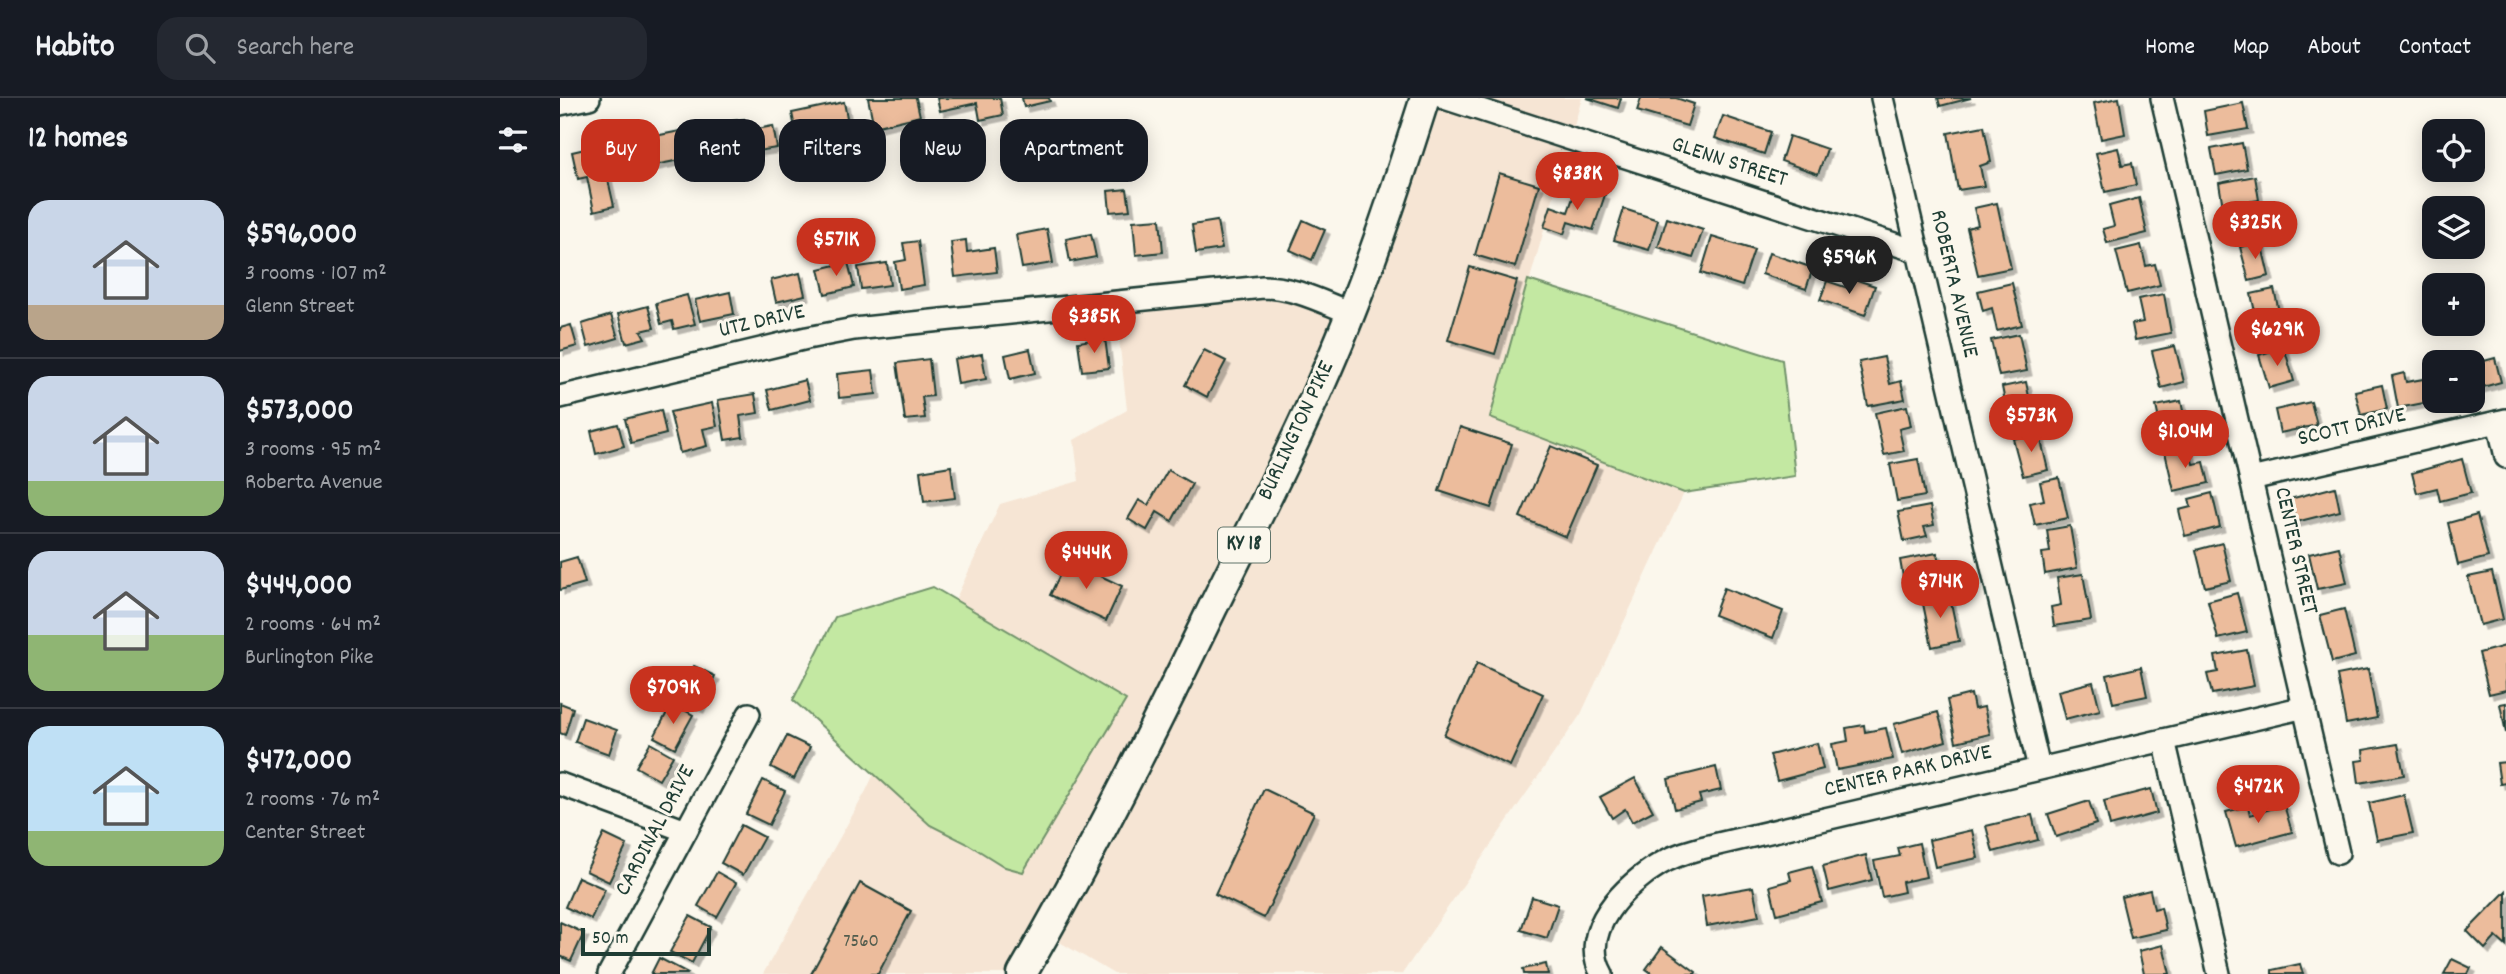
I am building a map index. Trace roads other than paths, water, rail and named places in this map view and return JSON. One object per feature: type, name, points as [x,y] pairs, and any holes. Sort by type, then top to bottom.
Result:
[{"type":"main road","name":"BURLINGTON PIKE","points":[[1022,974],[1106,823],[1165,708],[1295,439],[1351,313],[1425,98]]},
{"type":"street","points":[[560,104],[589,98]]},
{"type":"street","name":"GLENN STREET","points":[[1444,98],[1919,252]]},
{"type":"street","name":"ROBERTA AVENUE","points":[[1882,98],[2039,768]]},
{"type":"street","name":"CENTER STREET","points":[[2162,98],[2339,853]]},
{"type":"street","name":"UTZ DRIVE","points":[[560,397],[854,329],[1263,287],[1294,291],[1351,313]]},
{"type":"street","points":[[2502,421],[2506,457]]},
{"type":"street","name":"SCOTT DRIVE","points":[[2252,478],[2502,421]]},
{"type":"street","name":"CENTER PARK DRIVE","points":[[1602,974],[1597,960],[1598,936],[1610,908],[1642,876],[1675,856],[2305,707]]},
{"type":"street","name":"CARDINAL DRIVE","points":[[609,974],[749,714]]},
{"type":"street","points":[[2164,740],[2219,974]]},
{"type":"street","points":[[560,784],[686,831]]}]
